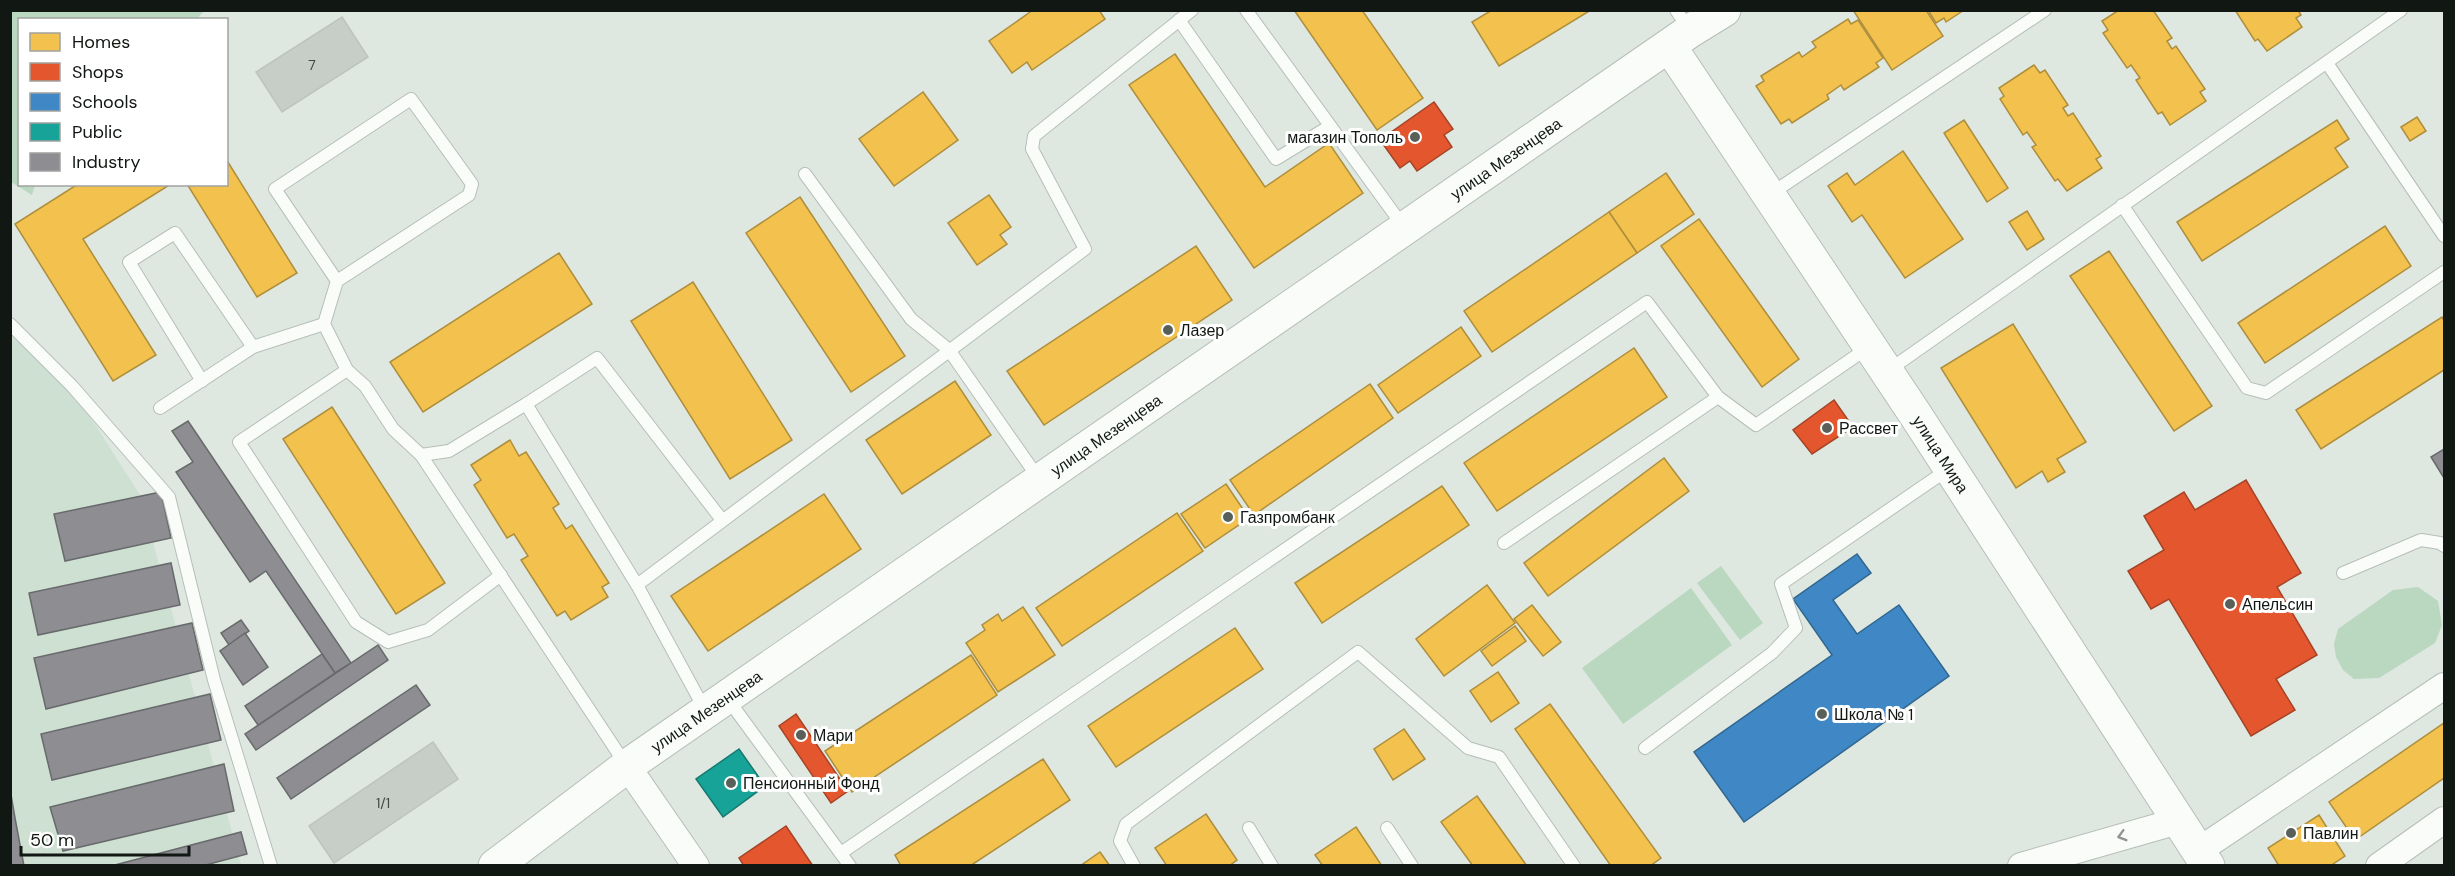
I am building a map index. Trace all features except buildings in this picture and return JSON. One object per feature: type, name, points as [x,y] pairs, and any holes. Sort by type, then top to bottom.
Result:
[{"type":"main road","name":"улица Мезенцева","points":[[495,866],[627,766],[1406,230],[1679,30],[1724,10]]},
{"type":"main road","name":"улица Мира","points":[[1679,30],[1768,195],[1950,468],[2203,858]]},
{"type":"street","points":[[2203,858],[2445,686]]},
{"type":"street","points":[[627,766],[696,866]]},
{"type":"street","points":[[2379,866],[2445,820]]},
{"type":"street","points":[[2021,866],[2178,821]]},
{"type":"lane","points":[[638,585],[1085,249],[1032,149],[1034,136],[1192,10]]},
{"type":"lane","points":[[1246,10],[1406,230]]},
{"type":"lane","points":[[1768,195],[2045,10]]},
{"type":"lane","points":[[841,853],[1647,302],[1718,398],[1756,425],[1878,359],[2122,205],[2401,10]]},
{"type":"lane","points":[[1179,20],[1276,159],[1330,126]]},
{"type":"lane","points":[[2327,63],[2445,236]]},
{"type":"lane","points":[[337,281],[275,189],[411,99],[472,184],[469,195],[337,281],[324,324],[347,370],[364,386],[393,429],[421,455],[627,766]]},
{"type":"lane","points":[[805,174],[912,319],[949,350],[1041,481]]},
{"type":"lane","points":[[2122,205],[2247,388],[2266,393],[2445,272]]},
{"type":"lane","points":[[202,381],[129,262],[175,233],[253,347]]},
{"type":"lane","points":[[10,324],[72,386],[169,496],[214,680],[271,866]]},
{"type":"lane","points":[[160,408],[253,347],[324,324]]},
{"type":"lane","points":[[421,455],[449,451],[597,358],[722,520]]},
{"type":"lane","points":[[347,370],[239,442],[356,622],[388,642],[428,630],[501,575]]},
{"type":"lane","points":[[1504,543],[1718,398]]},
{"type":"lane","points":[[526,404],[638,585],[716,705],[850,866]]},
{"type":"lane","points":[[1645,748],[1772,653],[1796,628],[1781,584],[1950,468]]},
{"type":"lane","points":[[2343,573],[2421,540],[2445,546]]},
{"type":"lane","points":[[1134,866],[1119,841],[1126,824],[1358,652],[1468,748],[1499,757],[1574,866]]},
{"type":"lane","points":[[1249,828],[1272,866]]},
{"type":"lane","points":[[1387,828],[1412,866]]},
{"type":"shaded area","points":[[11,10],[204,11],[198,18],[18,18],[18,186],[35,186],[32,195],[11,182]]},
{"type":"shaded area","points":[[10,335],[73,390],[140,495],[241,865],[11,865]]},
{"type":"shaded area","points":[[1721,566],[1763,623],[1740,640],[1697,583]]},
{"type":"shaded area","points":[[2418,587],[2438,601],[2442,625],[2435,643],[2379,678],[2354,679],[2343,670],[2336,657],[2334,644],[2338,629],[2393,590]]},
{"type":"shaded area","points":[[1691,588],[1732,645],[1623,724],[1582,668]]},
{"type":"place","name":"магазин Тополь","points":[[1415,137]]},
{"type":"place","name":"Лазер","points":[[1168,330]]},
{"type":"place","name":"Рассвет","points":[[1827,428]]},
{"type":"place","name":"Газпромбанк","points":[[1228,517]]},
{"type":"place","name":"Апельсин","points":[[2230,604]]},
{"type":"place","name":"Школа № 1","points":[[1822,714]]},
{"type":"place","name":"Мари","points":[[801,735]]},
{"type":"place","name":"Пенсионный Фонд","points":[[731,783]]},
{"type":"place","name":"Павлин","points":[[2291,833]]}]
